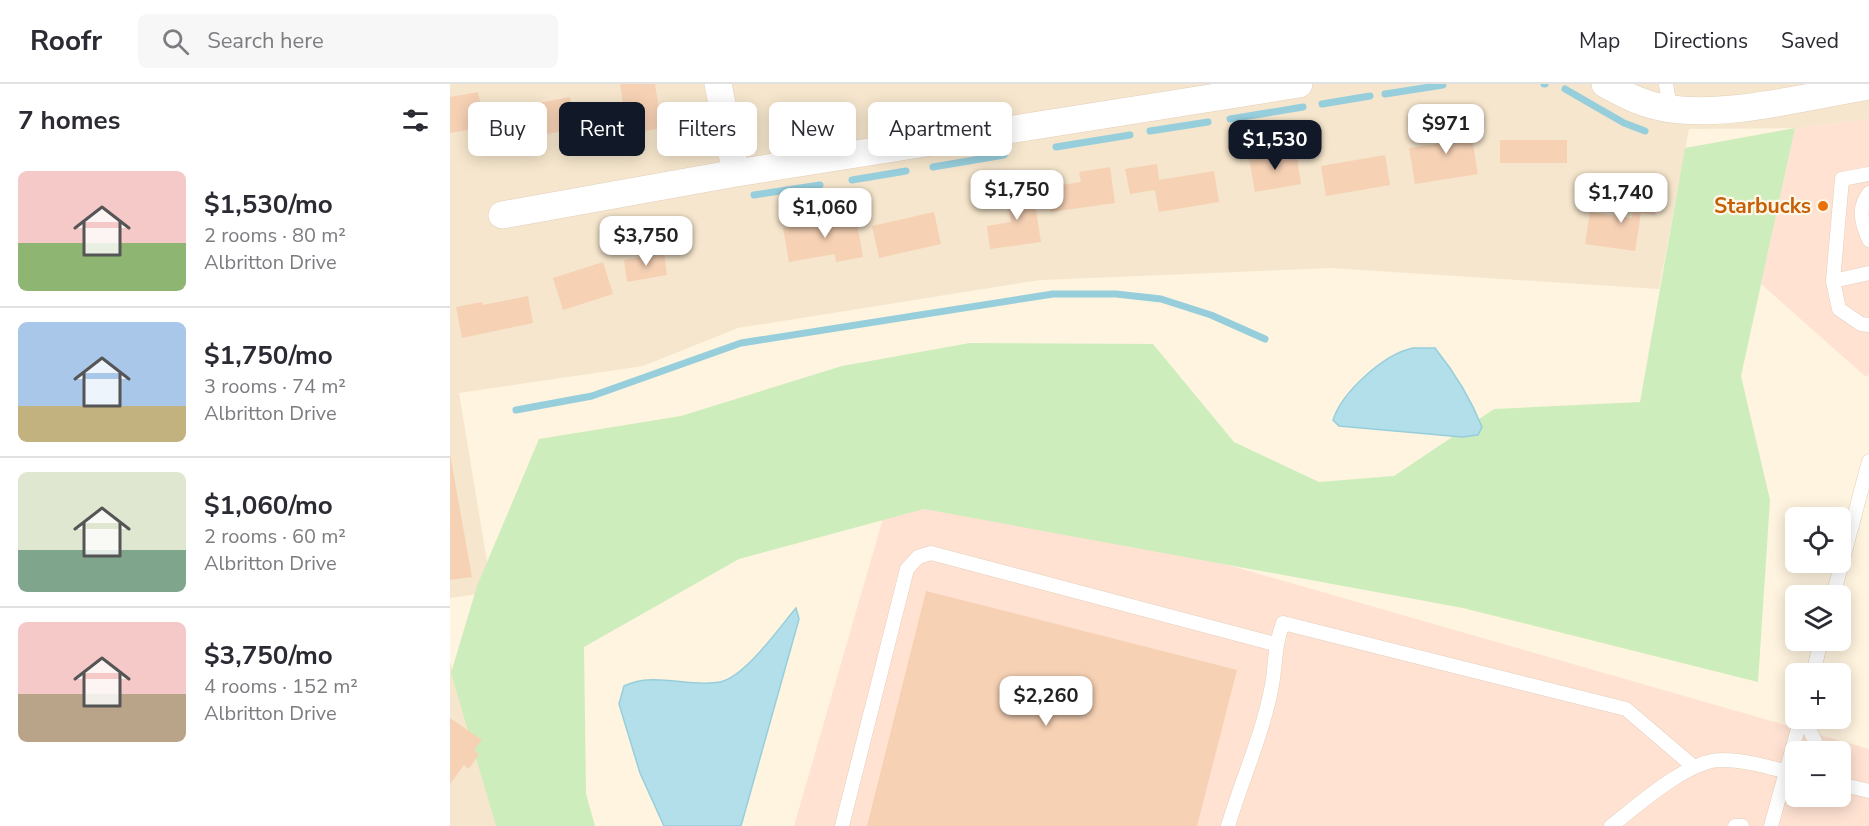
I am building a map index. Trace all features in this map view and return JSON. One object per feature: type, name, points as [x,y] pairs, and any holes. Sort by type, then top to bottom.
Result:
[{"type":"street","points":[[718,84],[735,173]]},
{"type":"street","points":[[502,215],[735,173],[1299,84]]},
{"type":"street","points":[[1605,84],[1632,99],[1668,96],[1692,111],[1722,109],[1869,86]]},
{"type":"lane","points":[[1869,174],[1842,179],[1833,281],[1839,309],[1861,324],[1869,325]]},
{"type":"lane","points":[[1869,193],[1863,201],[1861,215],[1869,240]]},
{"type":"lane","points":[[1833,281],[1869,273]]},
{"type":"lane","points":[[1836,585],[1869,461]]},
{"type":"lane","points":[[842,826],[907,569],[918,557],[931,553],[1275,644]]},
{"type":"lane","points":[[1228,826],[1250,765],[1272,685],[1275,644],[1283,622],[1626,709],[1694,767]]},
{"type":"lane","points":[[1611,826],[1694,767],[1720,759],[1754,763],[1785,771]]},
{"type":"lane","points":[[1851,787],[1869,791]]},
{"type":"lane","points":[[1771,826],[1785,789]]},
{"type":"lane","points":[[1735,826],[1742,826]]},
{"type":"shaded area","points":[[450,84],[1869,84],[1869,119],[1795,128],[1689,129],[1659,289],[1331,268],[1040,280],[738,328],[643,366],[459,393],[492,592],[450,598]]},
{"type":"shaded area","name":"Starbucks","points":[[1869,119],[1869,374],[1866,377],[1761,284],[1795,128]]},
{"type":"shaded area","points":[[897,470],[1785,725],[1785,729],[1799,729],[1841,741],[1785,741],[1785,807],[1851,807],[1851,744],[1869,749],[1869,826],[794,826]]},
{"type":"shaded area","points":[[450,661],[452,670],[497,826],[450,826]]},
{"type":"green space","points":[[1795,128],[1741,376],[1770,500],[1758,682],[1463,608],[924,509],[739,559],[584,647],[586,794],[595,826],[496,826],[451,673],[477,586],[539,439],[681,416],[842,366],[970,343],[1153,344],[1234,442],[1319,482],[1394,476],[1494,409],[1640,402],[1685,148]]},
{"type":"water","points":[[1413,348],[1435,348],[1442,357],[1477,416],[1482,427],[1478,435],[1462,437],[1339,426],[1333,420],[1345,398],[1365,376],[1390,358]]},
{"type":"water","points":[[796,608],[799,619],[741,826],[664,826],[640,773],[619,704],[624,686],[648,680],[708,683],[730,678],[751,662]]},
{"type":"building","points":[[620,84],[655,84],[658,102],[657,129],[645,131],[645,102],[623,102]]},
{"type":"building","points":[[478,92],[480,102],[468,102],[468,130],[450,133],[450,97]]},
{"type":"building","points":[[570,97],[571,102],[559,102],[559,132],[547,134],[547,102],[544,102]]},
{"type":"building","points":[[1469,120],[1478,174],[1415,184],[1409,148],[1436,144],[1433,126]]},
{"type":"building","points":[[1500,140],[1567,140],[1567,163],[1500,163]]},
{"type":"building","points":[[1296,151],[1301,184],[1255,192],[1249,159]]},
{"type":"building","points":[[1385,155],[1390,185],[1326,196],[1321,166]]},
{"type":"building","points":[[1157,164],[1159,180],[1214,171],[1219,202],[1159,212],[1155,190],[1130,194],[1125,169]]},
{"type":"building","points":[[1110,167],[1115,203],[1051,212],[1048,187],[1081,182],[1079,172]]},
{"type":"building","points":[[1032,185],[1041,242],[990,249],[987,226],[1011,222],[1006,189]]},
{"type":"building","points":[[1636,189],[1658,193],[1655,215],[1641,213],[1635,251],[1585,244],[1590,212],[1632,218]]},
{"type":"building","points":[[855,212],[863,257],[836,262],[835,254],[789,262],[783,228],[831,220],[830,217]]},
{"type":"building","points":[[934,212],[941,244],[879,258],[872,226]]},
{"type":"building","points":[[664,253],[667,275],[627,282],[624,260]]},
{"type":"building","points":[[603,262],[613,294],[563,310],[553,278]]},
{"type":"building","points":[[528,296],[533,323],[462,338],[456,307],[482,302],[483,305]]},
{"type":"building","points":[[450,454],[472,577],[450,580]]},
{"type":"building","points":[[926,591],[1237,670],[1197,826],[867,826]]},
{"type":"building","points":[[450,718],[482,740],[474,750],[479,754],[469,769],[464,765],[450,784]]},
{"type":"waterway","points":[[1385,94],[1443,85]]},
{"type":"waterway","points":[[1565,89],[1624,123],[1645,131]]},
{"type":"waterway","points":[[1322,104],[1370,96]]},
{"type":"waterway","points":[[1230,119],[1303,107]]},
{"type":"waterway","points":[[1150,131],[1208,122]]},
{"type":"waterway","points":[[1056,147],[1130,135]]},
{"type":"waterway","points":[[933,167],[998,156]]},
{"type":"waterway","points":[[852,180],[906,171]]},
{"type":"waterway","points":[[754,195],[820,185]]},
{"type":"waterway","points":[[516,410],[592,396],[741,343],[1053,294],[1116,294],[1161,299],[1211,315],[1265,339]]},
{"type":"place","name":"Starbucks","points":[[1823,206]]}]
